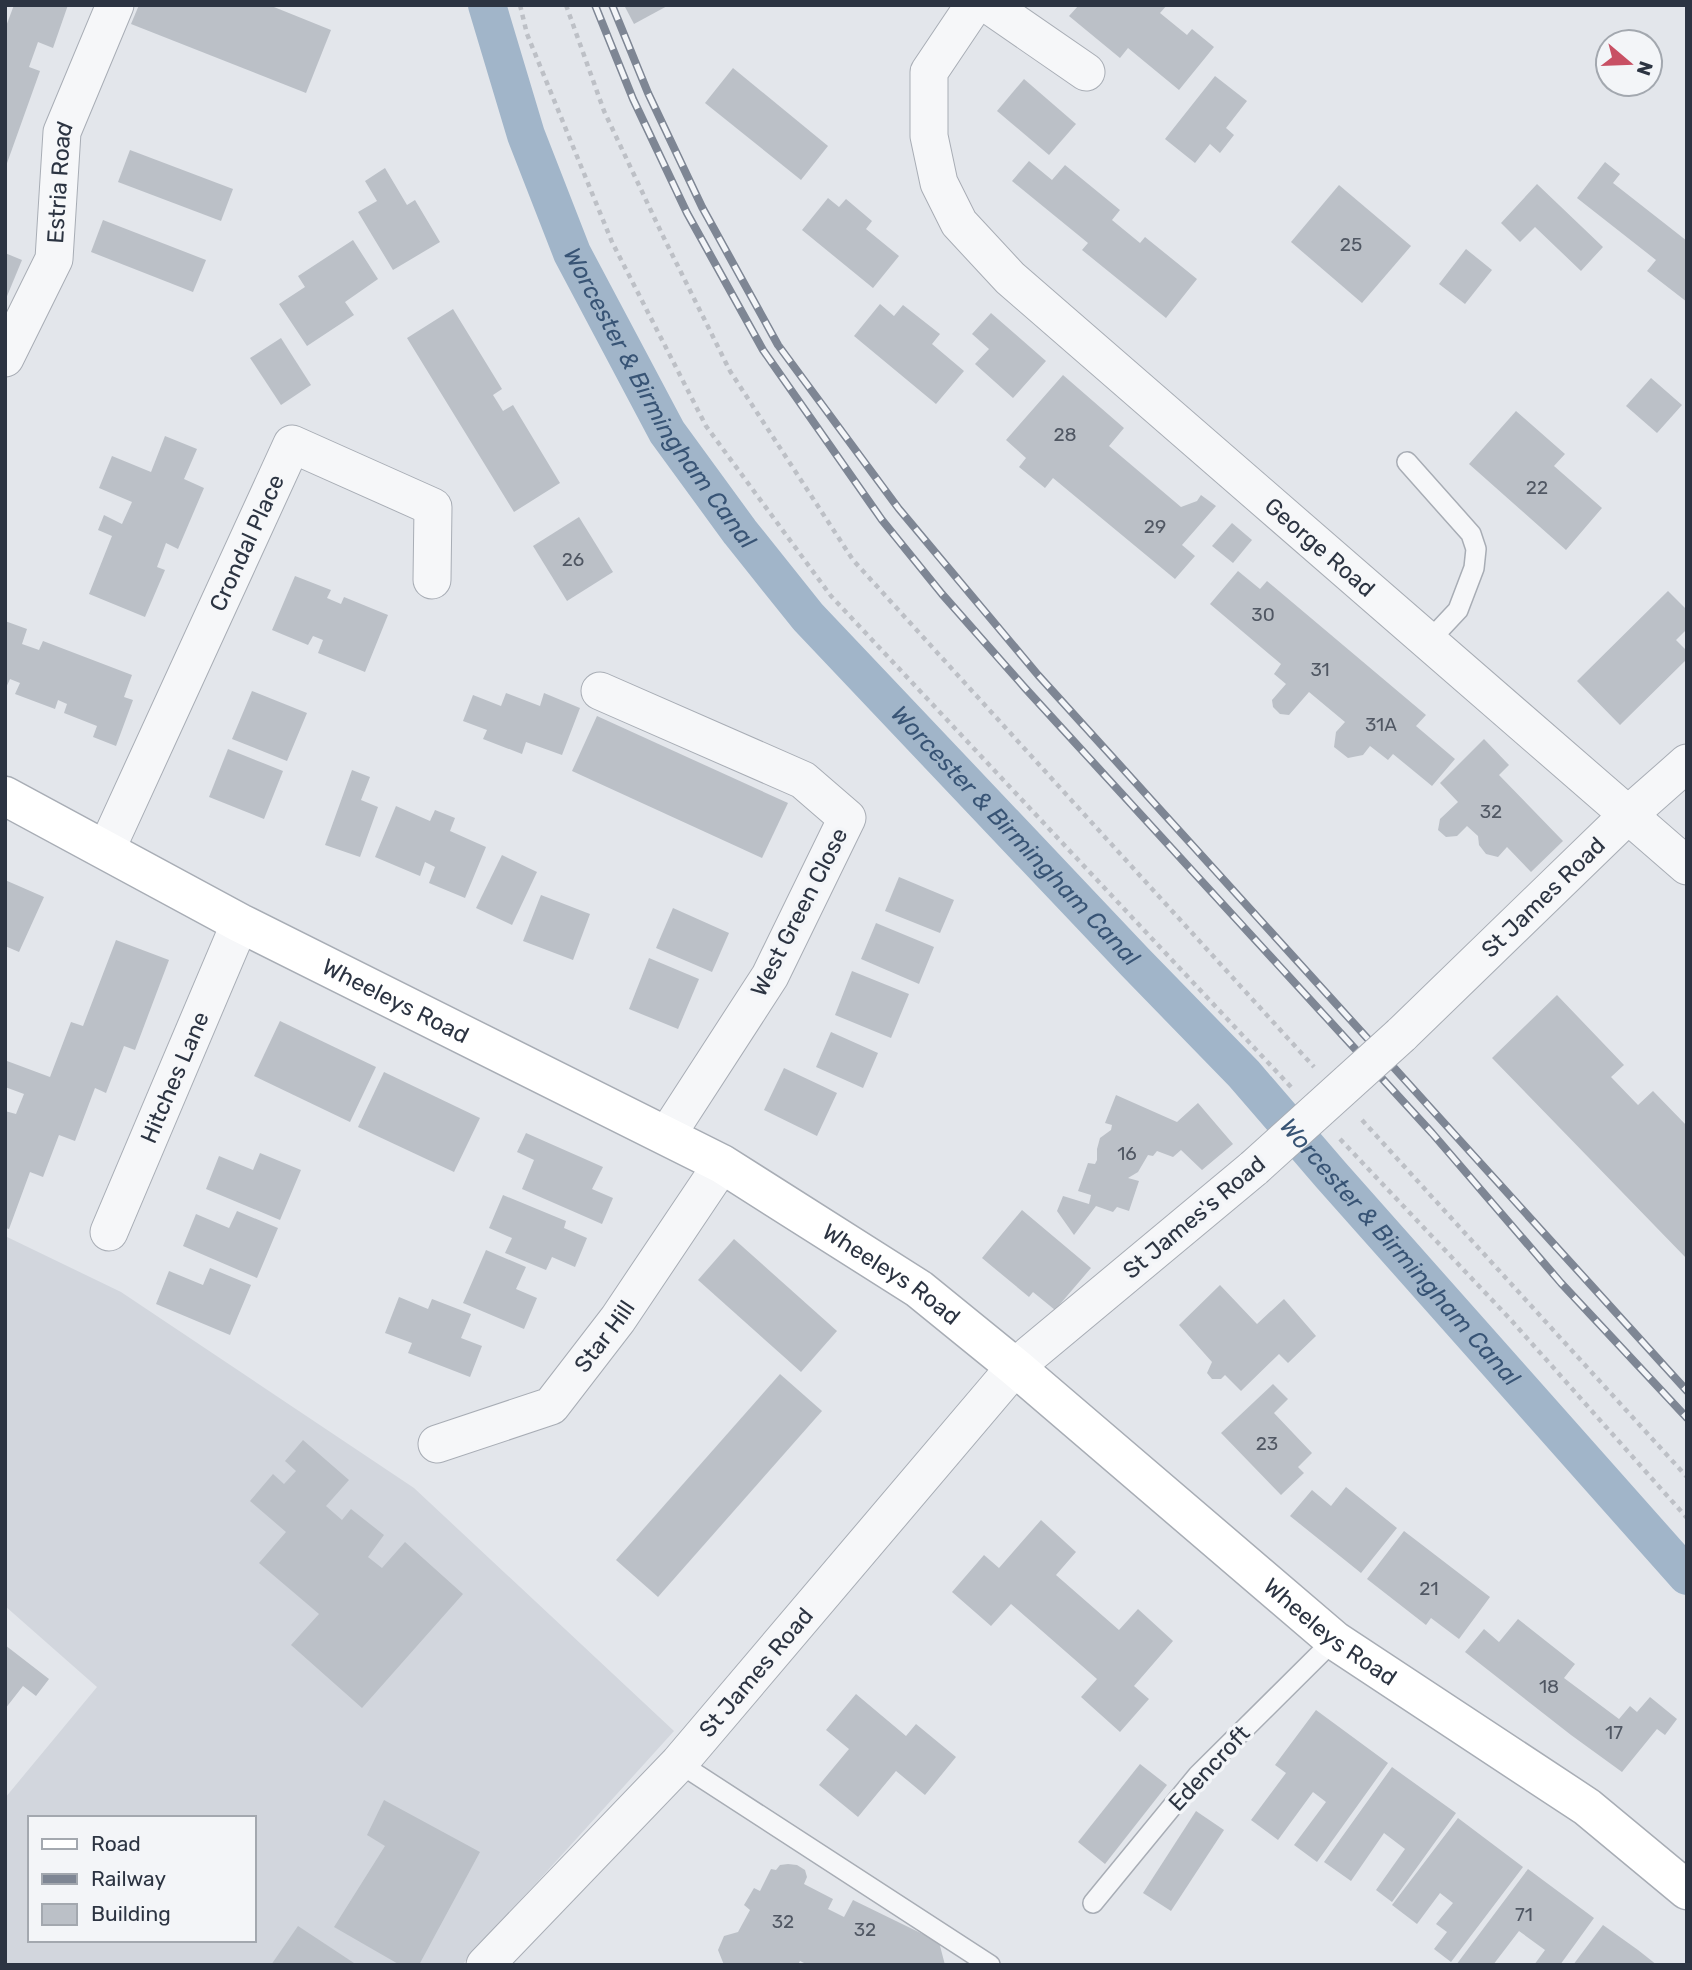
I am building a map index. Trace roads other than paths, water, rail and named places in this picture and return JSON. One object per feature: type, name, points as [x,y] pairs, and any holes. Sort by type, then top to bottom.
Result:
[{"type":"street","name":"Estria Road","points":[[6,353],[54,259],[62,132],[115,5]]},
{"type":"street","name":"George Road","points":[[974,5],[929,72],[929,136],[940,183],[959,223],[1010,278],[1687,866]]},
{"type":"street","points":[[989,5],[1086,72]]},
{"type":"street","name":"Crondal Place","points":[[106,849],[292,444],[433,507],[432,580]]},
{"type":"street","name":"West Green Close","points":[[600,691],[803,780],[847,818],[770,976],[667,1135]]},
{"type":"street","name":"St James Road","points":[[1401,1035],[1628,815],[1687,762]]},
{"type":"street","name":"Wheeleys Road","points":[[5,796],[240,923],[722,1164],[919,1289],[1015,1367],[1334,1640],[1587,1807],[1687,1890]]},
{"type":"street","name":"Hitches Lane","points":[[109,1232],[240,923]]},
{"type":"street","name":"St James's Road","points":[[1015,1367],[1254,1168],[1401,1035]]},
{"type":"street","name":"Star Hill","points":[[437,1444],[551,1406],[618,1318],[722,1164]]},
{"type":"street","name":"St James Road","points":[[485,1965],[679,1763],[1015,1367]]},
{"type":"lane","points":[[1407,462],[1471,534],[1476,549],[1474,568],[1458,610],[1428,642]]},
{"type":"lane","name":"Edencroft","points":[[1093,1903],[1198,1775],[1334,1640]]},
{"type":"lane","points":[[679,1763],[990,1965]]},
{"type":"waterway","name":"Worcester & Birmingham Canal","points":[[487,5],[526,135],[572,253],[667,432],[740,532],[808,617],[1244,1074],[1687,1576]]},
{"type":"railway","points":[[595,5],[633,99],[687,213],[763,350],[882,520],[942,594],[1025,688],[1432,1133],[1561,1283],[1687,1418]]},
{"type":"railway","points":[[612,5],[648,93],[702,207],[778,345],[899,509],[1038,675],[1687,1391]]}]
